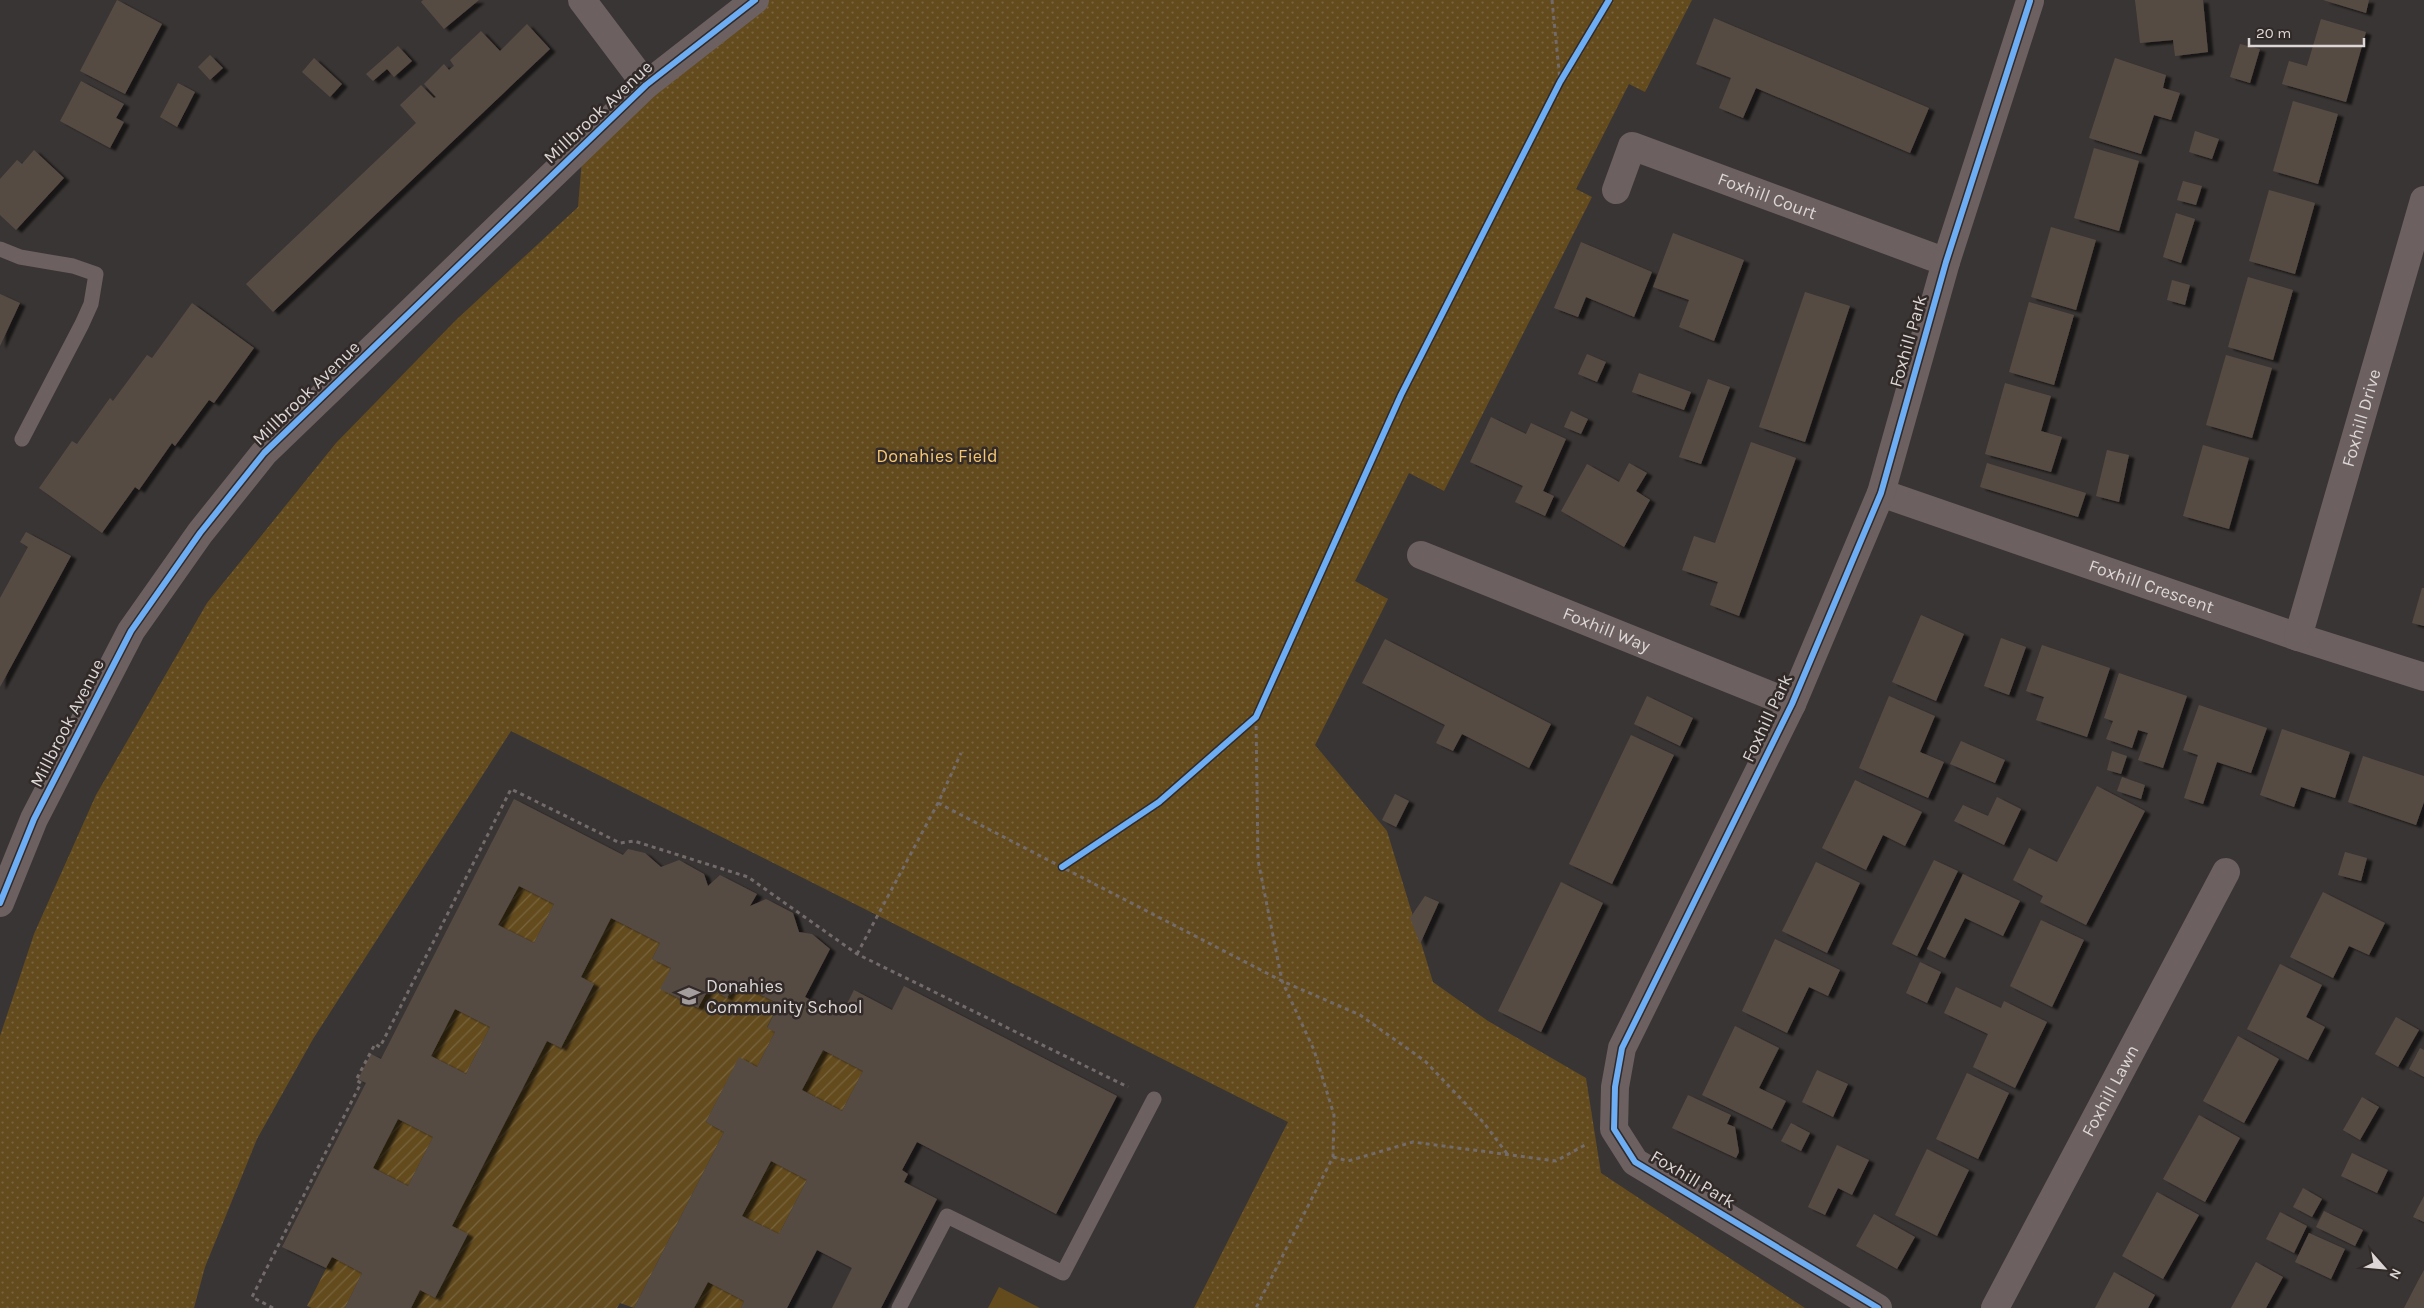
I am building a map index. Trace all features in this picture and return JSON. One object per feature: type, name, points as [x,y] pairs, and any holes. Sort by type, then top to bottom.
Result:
[{"type":"street","name":"Millbrook Avenue","points":[[582,0],[646,85]]},
{"type":"street","name":"Millbrook Avenue","points":[[0,903],[34,819],[131,631],[200,533],[264,454],[646,85],[755,0]]},
{"type":"street","name":"Foxhill Park","points":[[1878,1308],[1635,1162],[1614,1128],[1615,1087],[1622,1048],[1792,704],[1880,493],[1946,262],[2030,1]]},
{"type":"street","name":"Foxhill Court","points":[[1616,190],[1632,146],[1946,262]]},
{"type":"street","name":"Foxhill Drive","points":[[2298,637],[2424,200]]},
{"type":"street","name":"Foxhill Crescent","points":[[1880,493],[2298,637],[2424,678]]},
{"type":"street","name":"Foxhill Way","points":[[1421,555],[1792,704]]},
{"type":"street","name":"Foxhill Lawn","points":[[1995,1308],[2226,872]]},
{"type":"lane","points":[[0,249],[20,257],[73,266],[96,274],[91,304],[22,439]]},
{"type":"lane","points":[[900,1308],[947,1216],[1063,1273],[1154,1099]]},
{"type":"path","points":[[1552,0],[1560,82]]},
{"type":"path","points":[[1062,867],[1159,802],[1256,717],[1401,395],[1560,82],[1609,0]]},
{"type":"path","points":[[1256,717],[1258,860],[1282,981],[1314,1050],[1334,1115],[1332,1158],[1256,1308]]},
{"type":"path","points":[[858,954],[938,803],[961,753]]},
{"type":"path","points":[[273,1308],[252,1298],[361,1083],[356,1080],[375,1044],[380,1047],[511,789],[620,843],[634,841],[748,877],[858,954],[1154,1099]]},
{"type":"path","points":[[938,803],[1282,981],[1360,1016],[1425,1061],[1484,1124],[1508,1155]]},
{"type":"path","points":[[1332,1158],[1348,1161],[1413,1142],[1556,1162],[1614,1128]]},
{"type":"green space","name":"Donahies Field","points":[[756,0],[1692,0],[1645,92],[1629,84],[1576,189],[1592,197],[1444,491],[1409,473],[1355,581],[1388,599],[1315,745],[1387,831],[1433,982],[1488,1021],[1586,1078],[1601,1173],[1805,1308],[1194,1308],[1288,1122],[511,731],[313,1039],[257,1139],[205,1267],[194,1308],[0,1308],[0,1036],[34,934],[96,795],[207,603],[336,443],[456,320],[578,207],[583,147]]},
{"type":"green space","points":[[519,886],[554,904],[534,943],[498,925]]},
{"type":"green space","points":[[611,918],[660,943],[652,959],[671,968],[661,989],[697,1008],[709,988],[727,997],[735,982],[779,1004],[767,1027],[775,1032],[757,1067],[739,1058],[706,1122],[724,1132],[634,1308],[620,1303],[617,1308],[411,1308],[420,1290],[435,1298],[468,1235],[452,1226],[547,1041],[561,1048],[594,985],[581,977]]},
{"type":"green space","points":[[455,1009],[490,1027],[466,1074],[431,1056]]},
{"type":"green space","points":[[823,1050],[863,1071],[842,1111],[802,1090]]},
{"type":"green space","points":[[398,1119],[433,1137],[408,1186],[373,1168]]},
{"type":"green space","points":[[771,1161],[807,1180],[779,1234],[742,1216]]},
{"type":"green space","points":[[332,1257],[362,1273],[345,1308],[312,1308],[307,1306]]},
{"type":"green space","points":[[708,1282],[744,1301],[741,1308],[694,1308]]},
{"type":"green space","points":[[999,1287],[1040,1308],[988,1308]]},
{"type":"building","points":[[117,0],[162,24],[125,94],[80,71]]},
{"type":"building","points":[[423,0],[479,0],[444,29],[421,2]]},
{"type":"building","points":[[2135,0],[2203,0],[2208,52],[2175,56],[2173,40],[2140,43]]},
{"type":"building","points":[[2323,0],[2369,0],[2366,13]]},
{"type":"building","points":[[1714,18],[1929,108],[1910,153],[1756,88],[1743,118],[1719,108],[1731,78],[1696,64]]},
{"type":"building","points":[[2321,19],[2366,32],[2346,102],[2282,84],[2289,61],[2307,66]]},
{"type":"building","points":[[527,24],[550,49],[273,312],[246,284],[416,123],[400,105],[421,85],[434,98],[436,97],[424,84],[444,64],[449,70],[454,66],[450,60],[481,31],[500,51]]},
{"type":"building","points":[[2240,44],[2260,49],[2250,83],[2230,77]]},
{"type":"building","points":[[398,46],[412,61],[394,77],[387,69],[373,81],[366,74]]},
{"type":"building","points":[[210,55],[223,68],[210,80],[198,67]]},
{"type":"building","points":[[314,58],[342,84],[330,97],[302,72]]},
{"type":"building","points":[[2115,58],[2166,75],[2163,88],[2180,93],[2171,120],[2154,115],[2141,154],[2089,138]]},
{"type":"building","points":[[81,81],[124,104],[116,118],[124,122],[110,148],[60,121]]},
{"type":"building","points":[[178,83],[195,92],[177,127],[160,117]]},
{"type":"building","points":[[2293,101],[2338,114],[2318,184],[2273,171]]},
{"type":"building","points":[[2195,131],[2219,139],[2212,159],[2189,152]]},
{"type":"building","points":[[2094,148],[2139,161],[2119,231],[2074,218]]},
{"type":"building","points":[[34,150],[64,178],[16,230],[0,215],[0,179],[17,160],[22,164]]},
{"type":"building","points":[[2183,181],[2202,186],[2196,205],[2177,200]]},
{"type":"building","points":[[2269,190],[2315,203],[2295,274],[2249,261]]},
{"type":"building","points":[[2176,213],[2195,219],[2181,263],[2163,257]]},
{"type":"building","points":[[2051,227],[2096,240],[2076,310],[2031,297]]},
{"type":"building","points":[[1673,233],[1744,260],[1714,341],[1679,327],[1689,300],[1653,287]]},
{"type":"building","points":[[1581,242],[1652,272],[1634,317],[1586,297],[1578,317],[1554,308]]},
{"type":"building","points":[[2248,277],[2293,290],[2273,360],[2228,347]]},
{"type":"building","points":[[2172,280],[2190,285],[2185,305],[2167,300]]},
{"type":"building","points":[[1805,292],[1850,306],[1805,442],[1759,427]]},
{"type":"building","points":[[0,294],[20,303],[0,346]]},
{"type":"building","points":[[2029,302],[2074,315],[2054,385],[2009,372]]},
{"type":"building","points":[[192,303],[254,348],[214,403],[209,400],[175,446],[172,443],[139,490],[135,487],[102,533],[39,488],[72,441],[77,444],[110,398],[113,401],[147,355],[152,358]]},
{"type":"building","points":[[1587,354],[1606,362],[1597,382],[1578,374]]},
{"type":"building","points":[[2226,355],[2272,368],[2252,438],[2206,425]]},
{"type":"building","points":[[1639,373],[1691,392],[1684,410],[1632,392]]},
{"type":"building","points":[[1708,379],[1730,387],[1701,464],[1679,457]]},
{"type":"building","points":[[2005,383],[2051,396],[2041,431],[2062,437],[2051,472],[1985,454]]},
{"type":"building","points":[[1571,411],[1588,419],[1581,434],[1564,427]]},
{"type":"building","points":[[1491,417],[1526,434],[1531,423],[1566,439],[1543,491],[1554,496],[1545,516],[1515,502],[1523,486],[1470,462]]},
{"type":"building","points":[[1751,442],[1796,458],[1739,616],[1710,605],[1718,582],[1682,570],[1694,536],[1715,543]]},
{"type":"building","points":[[2203,445],[2249,458],[2229,529],[2183,516]]},
{"type":"building","points":[[2107,450],[2129,455],[2119,502],[2096,496]]},
{"type":"building","points":[[1629,463],[1647,473],[1636,491],[1650,500],[1624,547],[1561,511],[1587,464],[1619,482]]},
{"type":"building","points":[[1987,463],[2086,493],[2078,517],[1980,487]]},
{"type":"building","points":[[26,532],[71,556],[0,687],[0,598],[28,547],[20,542]]},
{"type":"building","points":[[2422,588],[2424,588],[2424,626],[2412,623]]},
{"type":"building","points":[[1921,615],[1964,634],[1936,701],[1892,682]]},
{"type":"building","points":[[2001,638],[2026,647],[2009,695],[1984,686]]},
{"type":"building","points":[[1385,639],[1551,724],[1529,768],[1462,734],[1453,751],[1436,743],[1445,725],[1362,683]]},
{"type":"building","points":[[2042,645],[2110,668],[2087,737],[2036,720],[2044,697],[2026,691]]},
{"type":"building","points":[[2119,673],[2187,696],[2163,768],[2138,760],[2148,733],[2138,730],[2132,748],[2106,739],[2113,721],[2104,718]]},
{"type":"building","points":[[1647,696],[1693,718],[1680,746],[1634,724]]},
{"type":"building","points":[[1889,696],[1935,716],[1920,752],[1944,762],[1928,798],[1859,768]]},
{"type":"building","points":[[2199,705],[2267,728],[2251,773],[2217,762],[2203,804],[2184,798],[2198,755],[2183,750]]},
{"type":"building","points":[[2282,729],[2350,752],[2335,798],[2301,787],[2294,807],[2260,795]]},
{"type":"building","points":[[1631,735],[1674,755],[1612,884],[1569,864]]},
{"type":"building","points":[[1961,741],[2005,760],[1995,783],[1950,764]]},
{"type":"building","points":[[2112,751],[2127,756],[2121,774],[2107,770]]},
{"type":"building","points":[[2363,756],[2424,776],[2424,802],[2416,825],[2348,802]]},
{"type":"building","points":[[2122,777],[2145,785],[2141,799],[2117,791]]},
{"type":"building","points":[[1855,780],[1922,812],[1905,846],[1883,835],[1866,870],[1822,848]]},
{"type":"building","points":[[2097,786],[2145,811],[2086,925],[2040,902],[2043,896],[2013,880],[2029,848],[2057,862]]},
{"type":"building","points":[[1395,794],[1409,801],[1396,827],[1382,820]]},
{"type":"building","points":[[1997,797],[2021,809],[2004,845],[1954,821],[1963,805],[1988,816]]},
{"type":"building","points":[[514,799],[623,855],[628,849],[645,853],[661,867],[679,860],[704,874],[708,886],[720,875],[757,894],[750,906],[766,899],[793,913],[799,932],[812,934],[830,949],[805,997],[841,1016],[854,990],[892,1010],[904,986],[1117,1096],[1056,1214],[917,1142],[902,1170],[908,1174],[904,1182],[937,1199],[881,1308],[832,1308],[852,1268],[817,1250],[787,1308],[741,1308],[744,1301],[708,1282],[694,1308],[634,1308],[724,1132],[706,1122],[739,1057],[757,1067],[775,1032],[767,1028],[779,1004],[735,982],[727,998],[709,988],[698,1008],[660,989],[671,968],[652,959],[660,943],[611,918],[581,977],[594,984],[561,1048],[547,1041],[452,1226],[468,1234],[435,1298],[420,1290],[411,1308],[345,1308],[362,1273],[332,1257],[326,1268],[282,1247],[366,1083],[358,1079],[371,1054],[381,1059]],"holes":[[[519,886],[554,904],[534,943],[498,925]],[[455,1009],[490,1027],[466,1074],[431,1056]],[[823,1050],[863,1071],[842,1111],[802,1090]],[[398,1119],[433,1137],[408,1186],[373,1168]],[[771,1161],[807,1180],[779,1234],[742,1216]]]},
{"type":"building","points":[[2345,852],[2367,858],[2361,881],[2338,875]]},
{"type":"building","points":[[1934,860],[1958,871],[1917,956],[1892,944]]},
{"type":"building","points":[[1816,862],[1860,883],[1827,953],[1782,931]]},
{"type":"building","points":[[1963,874],[2020,901],[2003,936],[1965,918],[1945,958],[1927,949]]},
{"type":"building","points":[[1561,882],[1603,903],[1541,1032],[1498,1011]]},
{"type":"building","points":[[2323,892],[2385,923],[2369,955],[2349,946],[2333,978],[2290,957]]},
{"type":"building","points":[[1425,896],[1439,902],[1420,944],[1410,918]]},
{"type":"building","points":[[2041,920],[2084,940],[2052,1007],[2010,986]]},
{"type":"building","points":[[1775,939],[1840,970],[1828,996],[1809,987],[1787,1033],[1742,1011]]},
{"type":"building","points":[[1920,962],[1941,972],[1927,1003],[1906,993]]},
{"type":"building","points":[[2280,964],[2322,985],[2306,1017],[2325,1027],[2308,1060],[2247,1029]]},
{"type":"building","points":[[1956,987],[2001,1008],[2004,1001],[2047,1022],[2015,1088],[1973,1067],[1988,1034],[1944,1013]]},
{"type":"building","points":[[2396,1017],[2419,1030],[2398,1067],[2375,1054]]},
{"type":"building","points":[[1735,1026],[1779,1048],[1759,1088],[1786,1101],[1772,1129],[1702,1095]]},
{"type":"building","points":[[2238,1036],[2279,1059],[2244,1123],[2203,1101]]},
{"type":"building","points":[[2420,1048],[2424,1050],[2424,1077],[2409,1069]]},
{"type":"building","points":[[1817,1070],[1848,1084],[1833,1117],[1802,1102]]},
{"type":"building","points":[[1967,1073],[2009,1093],[1978,1159],[1936,1139]]},
{"type":"building","points":[[1688,1095],[1731,1115],[1727,1124],[1735,1127],[1739,1152],[1736,1158],[1672,1128]]},
{"type":"building","points":[[2362,1097],[2379,1107],[2360,1140],[2343,1130]]},
{"type":"building","points":[[2199,1115],[2240,1138],[2205,1202],[2163,1179]]},
{"type":"building","points":[[1791,1123],[1810,1133],[1801,1151],[1781,1141]]},
{"type":"building","points":[[1837,1145],[1869,1160],[1852,1195],[1838,1188],[1825,1215],[1808,1207]]},
{"type":"building","points":[[1927,1149],[1969,1170],[1937,1236],[1895,1215]]},
{"type":"building","points":[[2352,1153],[2388,1170],[2377,1193],[2341,1176]]},
{"type":"building","points":[[2303,1188],[2322,1199],[2312,1217],[2293,1207]]},
{"type":"building","points":[[2157,1192],[2199,1215],[2163,1279],[2122,1256]]},
{"type":"building","points":[[2424,1196],[2424,1222],[2413,1217]]},
{"type":"building","points":[[2324,1211],[2363,1230],[2355,1246],[2316,1227]]},
{"type":"building","points":[[2280,1212],[2307,1226],[2294,1253],[2266,1239]]},
{"type":"building","points":[[1874,1214],[1915,1237],[1897,1269],[1856,1246]]},
{"type":"building","points":[[2309,1233],[2345,1249],[2331,1279],[2295,1262]]},
{"type":"building","points":[[2256,1262],[2283,1277],[2266,1308],[2231,1308]]},
{"type":"building","points":[[2424,1270],[2424,1308],[2404,1308],[2418,1281]]},
{"type":"building","points":[[2114,1272],[2155,1295],[2148,1308],[2095,1308]]},
{"type":"cycle path","points":[[0,903],[34,819],[131,631],[200,533],[264,453],[646,85],[755,0]]},
{"type":"cycle path","points":[[1062,867],[1159,802],[1256,717],[1401,395],[1560,82],[1609,0]]},
{"type":"cycle path","points":[[1878,1308],[1635,1162],[1614,1129],[1615,1087],[1622,1048],[1792,704],[1881,493],[1946,262],[2030,1]]},
{"type":"place","name":"Donahies Community School","points":[[689,996]]}]
